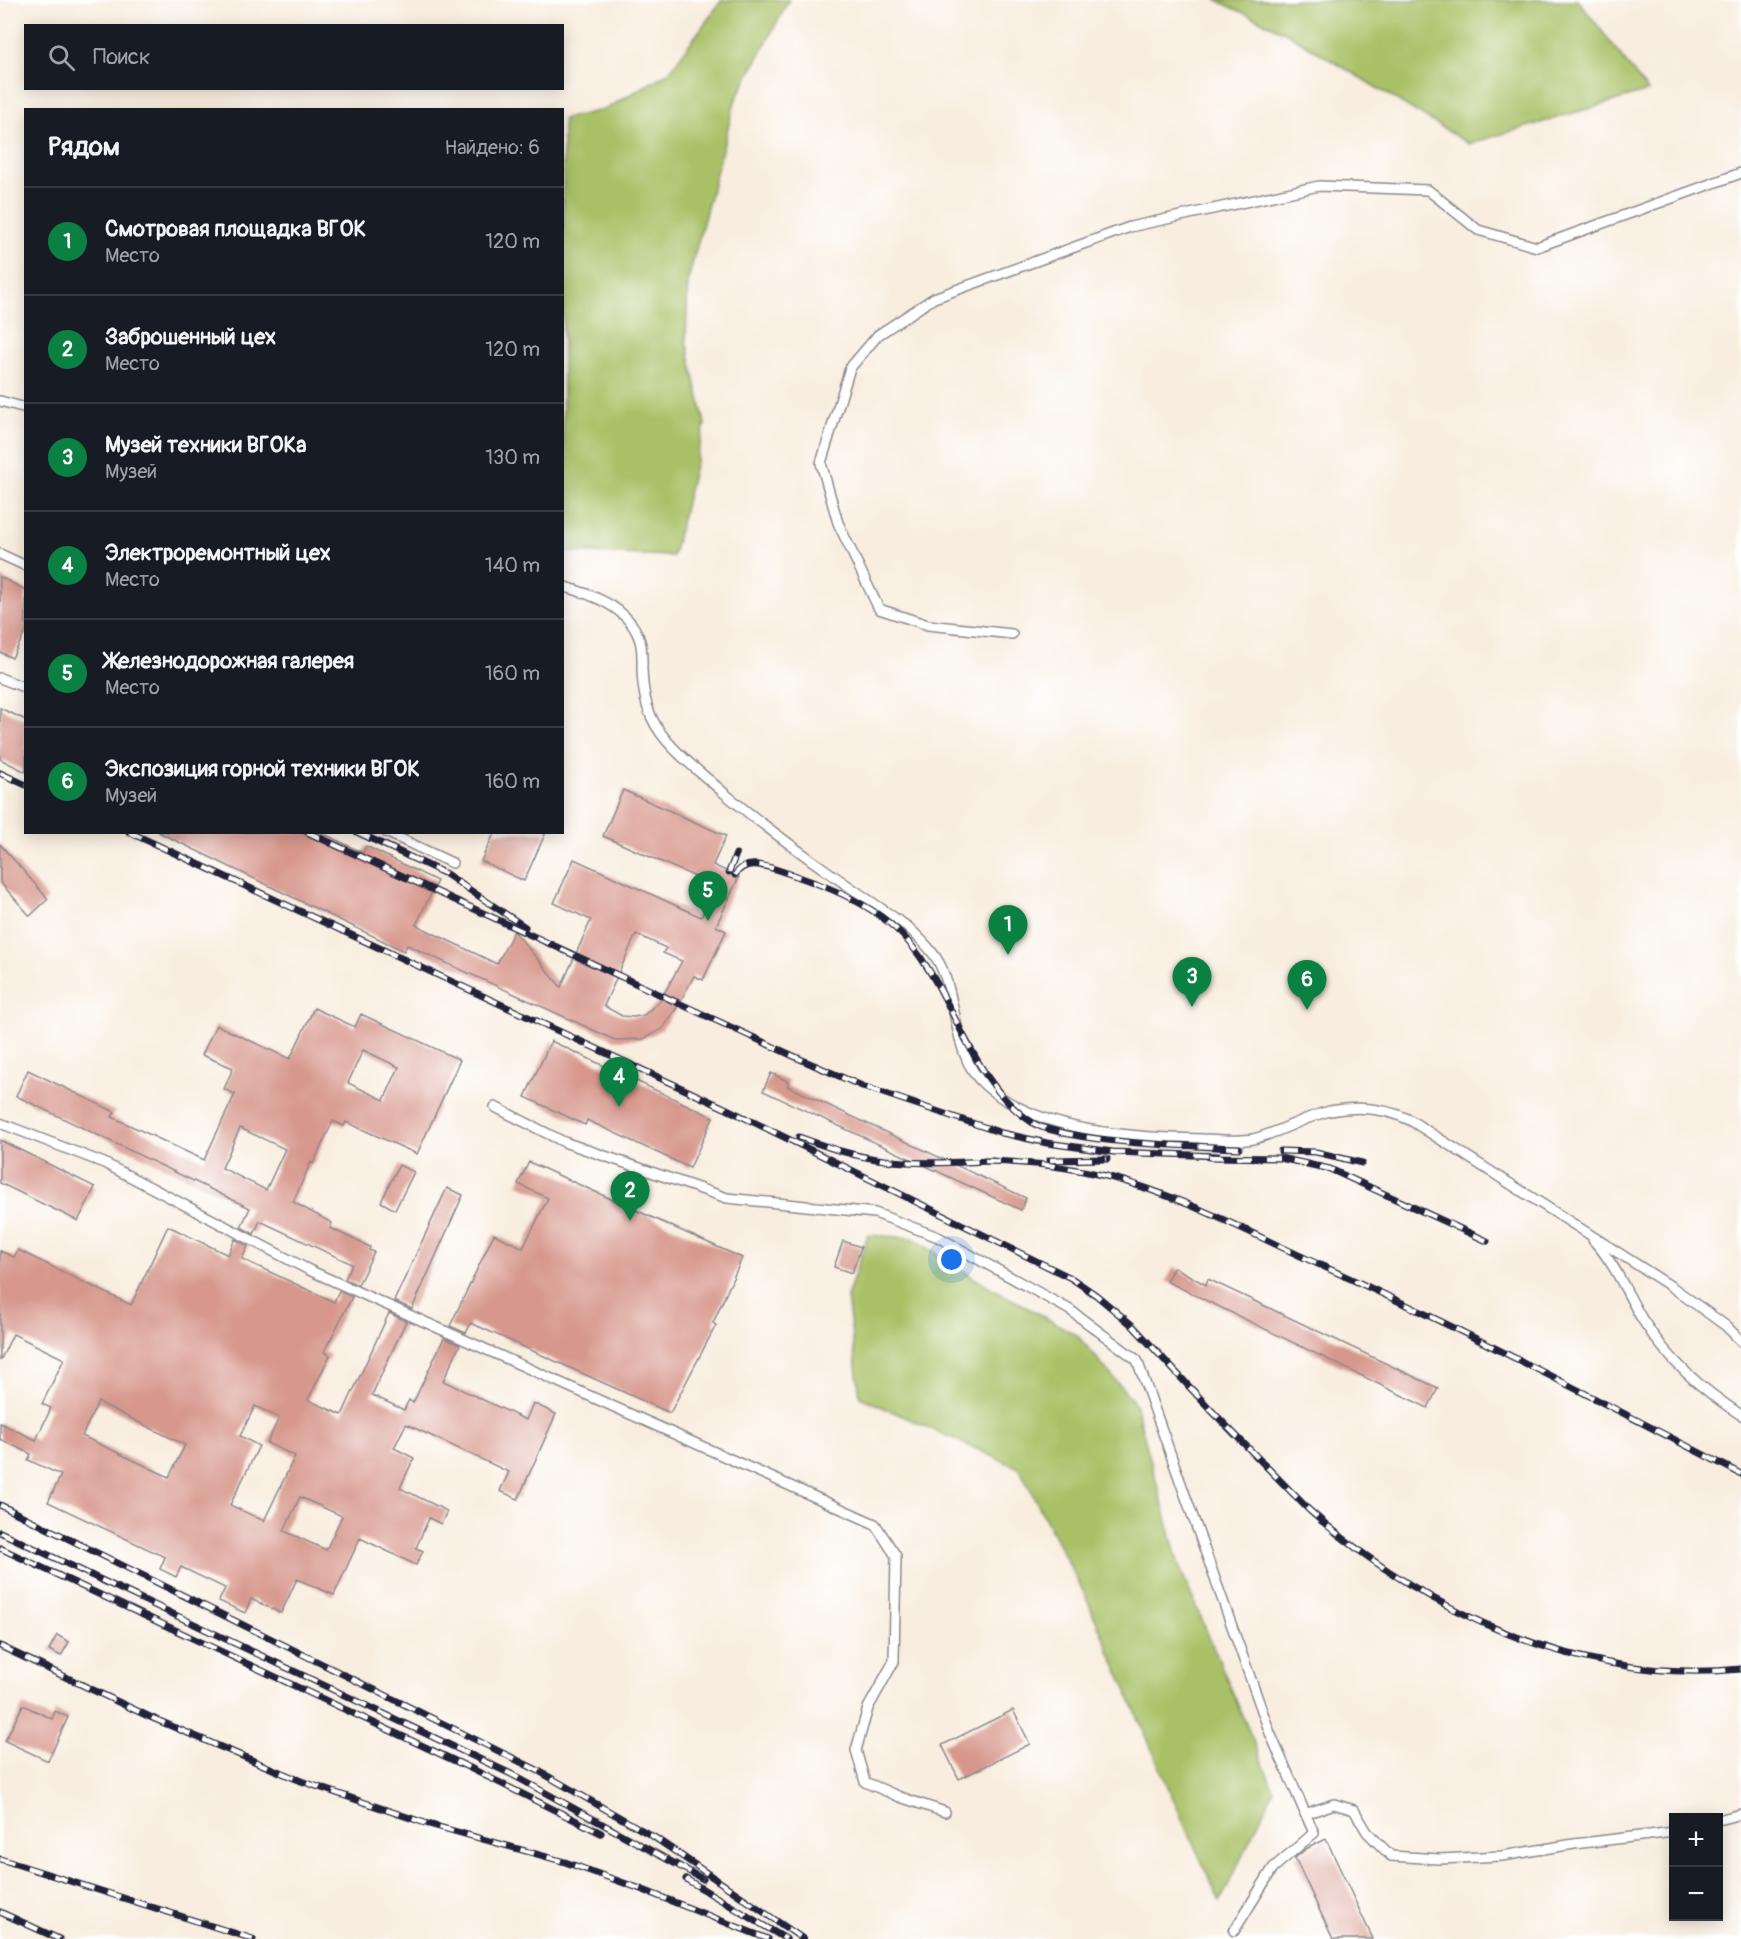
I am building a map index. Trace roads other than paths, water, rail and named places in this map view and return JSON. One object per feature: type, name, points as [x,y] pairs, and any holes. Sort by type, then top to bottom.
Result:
[{"type":"lane","points":[[1012,634],[928,625],[879,609],[838,523],[821,463],[850,368],[878,335],[934,298],[1130,227],[1319,186],[1428,190],[1478,230],[1537,247],[1741,172]]},
{"type":"lane","points":[[0,401],[24,407]]},
{"type":"lane","points":[[0,554],[24,565]]},
{"type":"lane","points":[[564,587],[584,592],[610,605],[628,620],[639,638],[646,705],[652,722],[668,742],[699,772],[771,832],[908,927],[926,945],[942,969],[955,1009],[964,1055],[984,1085],[996,1094],[1015,1105],[1066,1126],[1083,1130],[1184,1138],[1251,1139],[1329,1112],[1367,1108],[1392,1112],[1410,1120],[1581,1228],[1705,1310],[1741,1341]]},
{"type":"lane","points":[[0,678],[24,687]]},
{"type":"lane","points":[[390,834],[452,863]]},
{"type":"lane","points":[[495,1107],[564,1142],[727,1198],[875,1213],[938,1237],[1070,1310],[1137,1360],[1270,1733],[1314,1833],[1273,1868],[1234,1931]]},
{"type":"lane","points":[[0,1123],[104,1162],[309,1270],[875,1524],[896,1556],[894,1661],[868,1708],[856,1750],[865,1782],[945,1812]]},
{"type":"lane","points":[[1581,1228],[1603,1251],[1642,1318],[1662,1347],[1704,1390],[1741,1415]]},
{"type":"lane","points":[[1305,1814],[1334,1804],[1354,1810],[1367,1832],[1391,1856],[1439,1859],[1502,1856],[1574,1844],[1669,1833]]},
{"type":"lane","points":[[1723,1819],[1741,1814]]},
{"type":"railway","points":[[0,773],[24,784]]},
{"type":"railway","points":[[133,834],[729,1110],[1071,1278],[1132,1325],[1309,1510],[1355,1547],[1404,1581],[1455,1610],[1509,1634],[1565,1653],[1623,1665],[1682,1671],[1741,1669]]},
{"type":"railway","points":[[311,834],[862,1086],[1002,1133],[1047,1143],[1113,1152],[1218,1156]]},
{"type":"railway","points":[[361,834],[446,874],[525,927]]},
{"type":"railway","points":[[729,872],[736,854]]},
{"type":"railway","points":[[735,875],[740,869],[751,865],[778,870],[817,883],[849,898],[865,906],[894,927],[923,961],[977,1061],[993,1084],[1011,1105],[1036,1125],[1064,1133],[1107,1140],[1239,1148]]},
{"type":"railway","points":[[799,1137],[852,1154],[898,1162],[993,1161]]},
{"type":"railway","points":[[1281,1151],[1316,1152],[1362,1163]]},
{"type":"railway","points":[[1209,1157],[1280,1158],[1330,1169],[1487,1241]]},
{"type":"railway","points":[[1050,1160],[1107,1159]]},
{"type":"railway","points":[[985,1161],[1045,1165],[1106,1176],[1191,1205],[1432,1317],[1741,1474]]},
{"type":"railway","points":[[0,1505],[537,1770],[654,1837],[803,1939]]},
{"type":"railway","points":[[0,1532],[511,1774],[703,1879]]},
{"type":"railway","points":[[0,1548],[468,1767],[601,1833]]},
{"type":"railway","points":[[0,1646],[150,1717],[301,1781],[425,1823],[565,1862],[768,1939]]},
{"type":"railway","points":[[0,1859],[253,1939]]},
{"type":"railway","points":[[686,1879],[786,1939]]},
{"type":"railway","points":[[0,1912],[59,1939]]},
{"type":"place","name":"Железнодорожная галерея","points":[[708,921]]},
{"type":"place","name":"Смотровая площадка ВГОК","points":[[1008,955]]},
{"type":"place","name":"Музей техники ВГОКа","points":[[1192,1007]]},
{"type":"place","name":"Экспозиция горной техники ВГОК","points":[[1307,1010]]},
{"type":"place","name":"Электроремонтный цех","points":[[619,1107]]},
{"type":"place","name":"Заброшенный цех","points":[[630,1221]]}]
